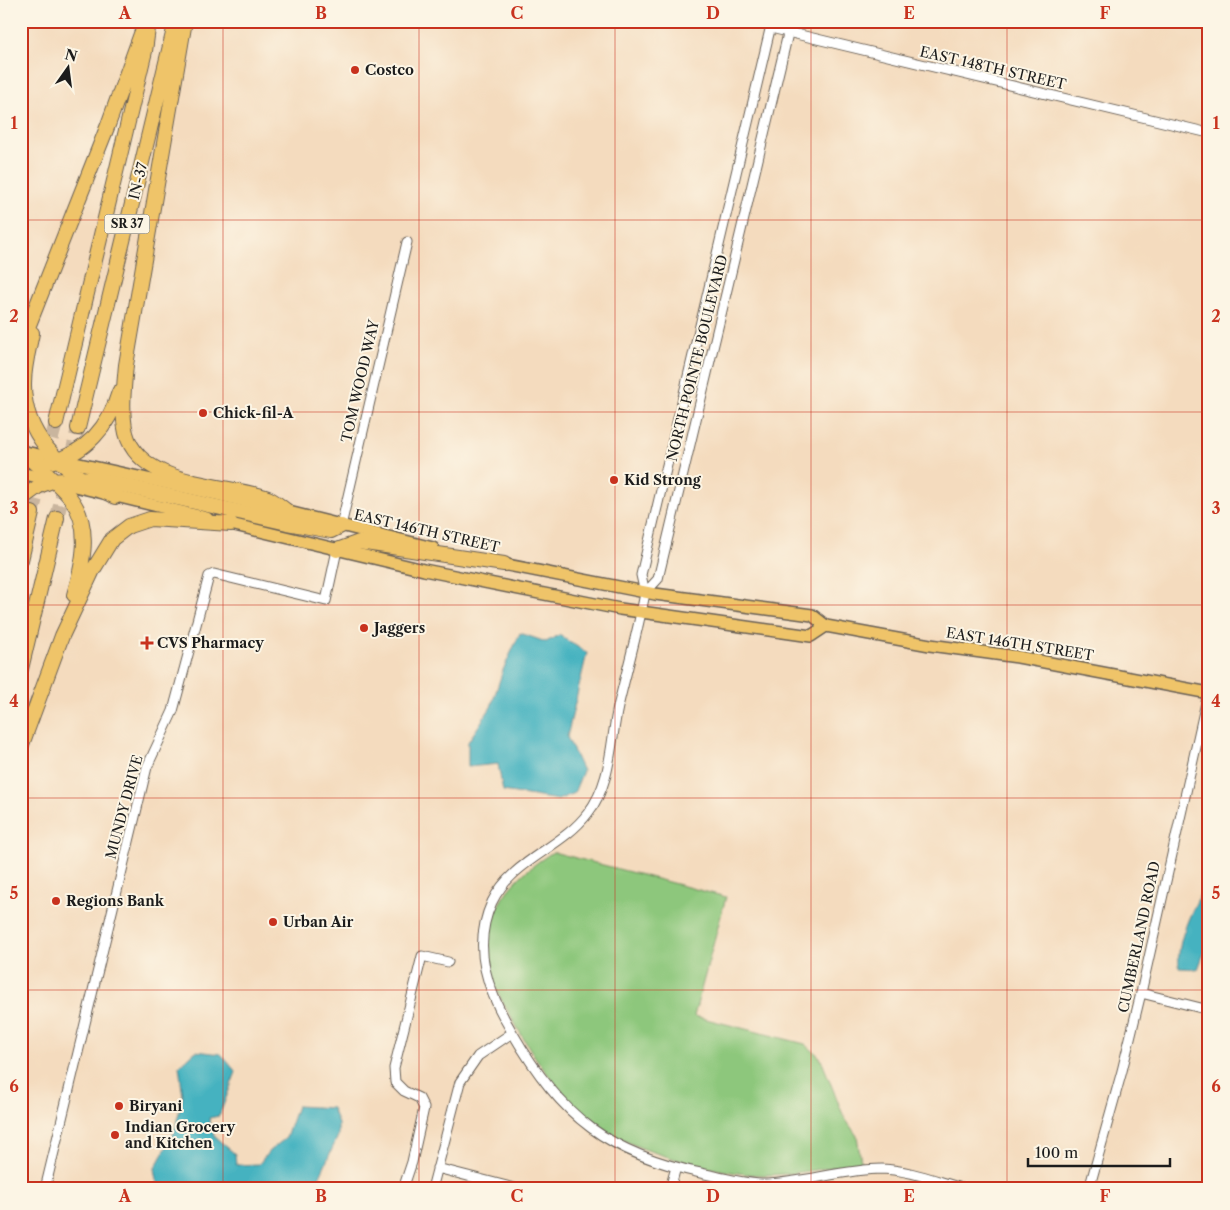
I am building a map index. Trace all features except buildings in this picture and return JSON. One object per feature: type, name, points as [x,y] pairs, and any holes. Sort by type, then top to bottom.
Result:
[{"type":"highway","points":[[21,345],[37,308],[58,248],[108,125],[147,21]]},
{"type":"highway","name":"IN-37","points":[[56,423],[145,51],[147,21]]},
{"type":"highway","name":"IN-37","points":[[78,428],[176,21]]},
{"type":"highway","points":[[27,461],[57,460],[81,448],[107,424],[114,410],[126,365],[185,21]]},
{"type":"highway","points":[[37,308],[25,367],[26,402],[38,436],[57,460],[80,478],[115,497]]},
{"type":"highway","points":[[126,365],[124,415],[126,432],[134,450],[143,460],[157,470],[173,476],[269,499],[287,511]]},
{"type":"highway","points":[[21,451],[27,461],[70,497],[78,511],[84,548],[83,562],[62,636],[21,747]]},
{"type":"highway","points":[[21,499],[39,486],[52,481],[90,478],[287,523],[331,530],[341,526]]},
{"type":"highway","points":[[21,560],[32,513]]},
{"type":"highway","points":[[21,669],[57,518]]},
{"type":"highway","points":[[62,636],[105,548],[122,531],[140,522],[161,518],[231,524]]},
{"type":"highway","points":[[337,550],[359,542],[504,564]]},
{"type":"main road","name":"EAST 146TH STREET","points":[[21,451],[287,511],[341,526],[504,564],[645,593],[812,615],[826,626],[930,645],[1018,657],[1208,692]]},
{"type":"main road","points":[[21,473],[424,570],[641,613],[811,636],[826,626]]},
{"type":"street","name":"NORTH POINTE BOULEVARD","points":[[645,593],[658,579],[791,21]]},
{"type":"street","name":"NORTH POINTE BOULEVARD","points":[[645,593],[641,575],[771,25]]},
{"type":"street","name":"EAST 148TH STREET","points":[[771,25],[788,33],[1209,133]]},
{"type":"street","name":"TOM WOOD WAY","points":[[341,526],[407,242]]},
{"type":"street","name":"MUNDY DRIVE","points":[[45,1189],[146,767],[173,711],[209,576],[214,574],[326,601],[337,550]]},
{"type":"street","points":[[645,593],[616,718],[607,776],[596,802],[587,816],[573,829],[513,873],[496,894],[487,915],[482,938],[484,970],[492,994],[512,1033],[539,1075],[558,1098],[587,1125],[633,1154],[676,1167],[762,1184],[867,1171],[894,1170],[966,1189]]},
{"type":"street","name":"CUMBERLAND ROAD","points":[[1089,1189],[1122,1071],[1141,993],[1208,692]]},
{"type":"street","points":[[403,1189],[412,1162],[424,1108],[419,1098],[404,1092],[395,1082],[394,1068],[422,956],[448,962]]},
{"type":"street","points":[[1141,993],[1209,1010]]},
{"type":"street","points":[[432,1189],[460,1082],[478,1056],[512,1033]]},
{"type":"street","points":[[670,1189],[676,1167]]},
{"type":"street","points":[[437,1168],[518,1189]]},
{"type":"green space","points":[[553,852],[726,897],[694,1016],[805,1044],[820,1057],[844,1117],[857,1136],[861,1162],[776,1175],[750,1174],[701,1166],[653,1152],[618,1137],[599,1125],[564,1094],[523,1038],[504,1004],[494,983],[489,958],[491,931],[495,913],[500,902],[523,874]]},
{"type":"water","points":[[520,633],[546,642],[559,635],[587,653],[567,737],[583,771],[574,793],[558,800],[503,791],[498,764],[468,767],[468,742],[491,707],[503,670]]},
{"type":"water","points":[[1209,881],[1209,940],[1198,969],[1179,968],[1182,936],[1195,905]]},
{"type":"water","points":[[196,1051],[221,1054],[236,1072],[219,1116],[209,1118],[214,1136],[235,1154],[236,1165],[259,1164],[269,1151],[286,1138],[297,1106],[332,1108],[338,1124],[338,1136],[314,1189],[158,1189],[155,1168],[174,1133],[183,1096],[179,1066]]},
{"type":"tunnel","points":[[46,459],[56,423]]},
{"type":"tunnel","points":[[57,518],[78,428]]},
{"type":"tunnel","points":[[32,513],[41,480]]},
{"type":"place","name":"Costco","points":[[355,70]]},
{"type":"place","name":"Chick-fil-A","points":[[203,413]]},
{"type":"place","name":"Kid Strong","points":[[614,480]]},
{"type":"place","name":"Jaggers","points":[[364,628]]},
{"type":"place","name":"CVS Pharmacy","points":[[147,643]]},
{"type":"place","name":"Regions Bank","points":[[56,901]]},
{"type":"place","name":"Urban Air","points":[[273,922]]},
{"type":"place","name":"Biryani","points":[[119,1106]]},
{"type":"place","name":"Indian Grocery and Kitchen","points":[[115,1135]]}]
